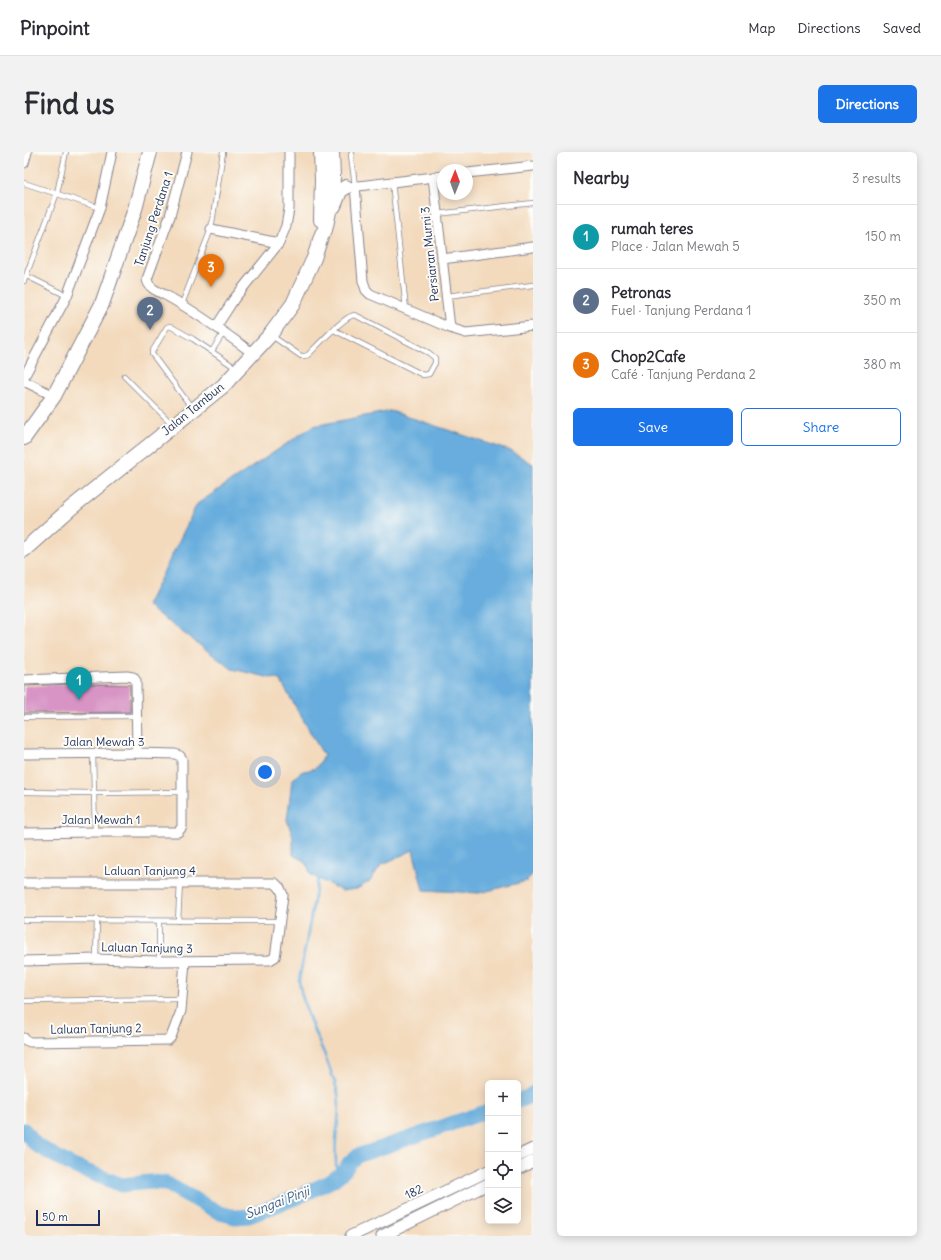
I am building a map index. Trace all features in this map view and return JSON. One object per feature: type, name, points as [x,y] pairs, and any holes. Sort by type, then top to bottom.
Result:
[{"type":"main road","points":[[24,438],[54,396],[102,304],[135,209],[150,152]]},
{"type":"main road","points":[[328,153],[339,183],[350,187]]},
{"type":"main road","name":"Jalan Tambun","points":[[24,550],[71,508],[223,386],[270,335],[293,304],[314,258],[324,230],[332,198],[328,153]]},
{"type":"main road","points":[[324,230],[332,216],[338,194],[341,190],[350,187]]},
{"type":"street","points":[[24,163],[26,152]]},
{"type":"street","points":[[24,377],[67,296],[100,208],[112,152]]},
{"type":"street","name":"Tanjung Perdana 1","points":[[187,152],[170,216],[147,279],[148,284],[152,288],[182,304],[254,354]]},
{"type":"street","points":[[220,330],[234,299],[279,243],[286,226],[289,209],[289,152]]},
{"type":"street","points":[[473,172],[533,166]]},
{"type":"street","name":"Persiaran Murni 3","points":[[433,177],[450,328]]},
{"type":"street","points":[[437,177],[350,187],[363,281],[366,290],[370,294],[406,310],[466,333],[533,326]]},
{"type":"street","points":[[211,229],[279,243]]},
{"type":"street","points":[[442,259],[533,248]]},
{"type":"street","points":[[24,381],[54,396]]},
{"type":"street","points":[[24,680],[133,677],[136,681],[137,753]]},
{"type":"street","name":"Jalan Mewah 3","points":[[24,754],[175,754],[180,756],[182,759],[182,792]]},
{"type":"street","name":"Jalan Mewah 1","points":[[24,833],[178,832],[182,827],[182,792]]},
{"type":"street","name":"Laluan Tanjung 4","points":[[24,883],[276,883],[283,895],[279,921]]},
{"type":"street","name":"Laluan Tanjung 3","points":[[24,961],[96,959],[159,961],[270,960],[275,957],[279,921]]},
{"type":"street","points":[[182,999],[185,961]]},
{"type":"street","name":"Laluan Tanjung 2","points":[[25,1039],[30,1042],[168,1040],[171,1037],[180,1016],[182,999]]},
{"type":"street","points":[[521,1155],[533,1149]]},
{"type":"street","points":[[521,1167],[533,1161]]},
{"type":"street","name":"182","points":[[351,1236],[485,1172]]},
{"type":"street","points":[[387,1235],[485,1186]]},
{"type":"lane","points":[[66,152],[57,193],[25,278],[67,296]]},
{"type":"lane","points":[[182,304],[211,229],[223,152]]},
{"type":"lane","points":[[350,187],[352,152]]},
{"type":"lane","points":[[392,182],[406,310]]},
{"type":"lane","points":[[24,183],[100,208]]},
{"type":"lane","points":[[437,214],[533,203]]},
{"type":"lane","points":[[446,296],[533,285]]},
{"type":"lane","points":[[270,335],[301,356],[305,356],[308,355],[334,330],[350,316],[355,315],[429,353],[435,358],[435,363],[429,374],[423,375],[334,330]]},
{"type":"lane","points":[[194,410],[153,356],[152,352],[167,328],[170,326],[193,339],[238,370]]},
{"type":"lane","points":[[212,351],[220,330]]},
{"type":"lane","points":[[124,376],[173,425]]},
{"type":"lane","points":[[24,717],[137,716]]},
{"type":"lane","points":[[93,754],[95,832]]},
{"type":"lane","points":[[24,792],[182,792]]},
{"type":"lane","points":[[178,921],[180,883]]},
{"type":"lane","points":[[24,920],[97,919],[160,921],[279,921]]},
{"type":"lane","points":[[96,959],[97,919]]},
{"type":"lane","points":[[159,961],[160,921]]},
{"type":"lane","points":[[24,1001],[182,999]]},
{"type":"water","points":[[391,411],[511,451],[533,464],[533,873],[527,881],[479,893],[423,890],[413,850],[381,865],[370,881],[357,889],[342,891],[311,875],[306,862],[293,855],[293,837],[287,820],[292,780],[301,772],[316,768],[324,756],[280,680],[232,669],[147,606],[197,504],[313,426]]},
{"type":"building","points":[[71,684],[130,685],[130,712],[24,713],[24,686]]},
{"type":"waterway","points":[[318,879],[299,981],[309,1018],[334,1079],[338,1094],[339,1111],[336,1134],[337,1177]]},
{"type":"waterway","name":"Sungai Pinji","points":[[521,1100],[533,1093]]},
{"type":"waterway","name":"Sungai Pinji","points":[[24,1130],[36,1145],[73,1166],[122,1185],[150,1182],[165,1183],[220,1213],[235,1217],[249,1216],[300,1196],[333,1180],[345,1170],[349,1163],[357,1156],[485,1112]]},
{"type":"place","name":"Chop2Cafe","points":[[211,287]]},
{"type":"place","name":"Petronas","points":[[150,330]]},
{"type":"place","name":"rumah teres","points":[[79,700]]}]
